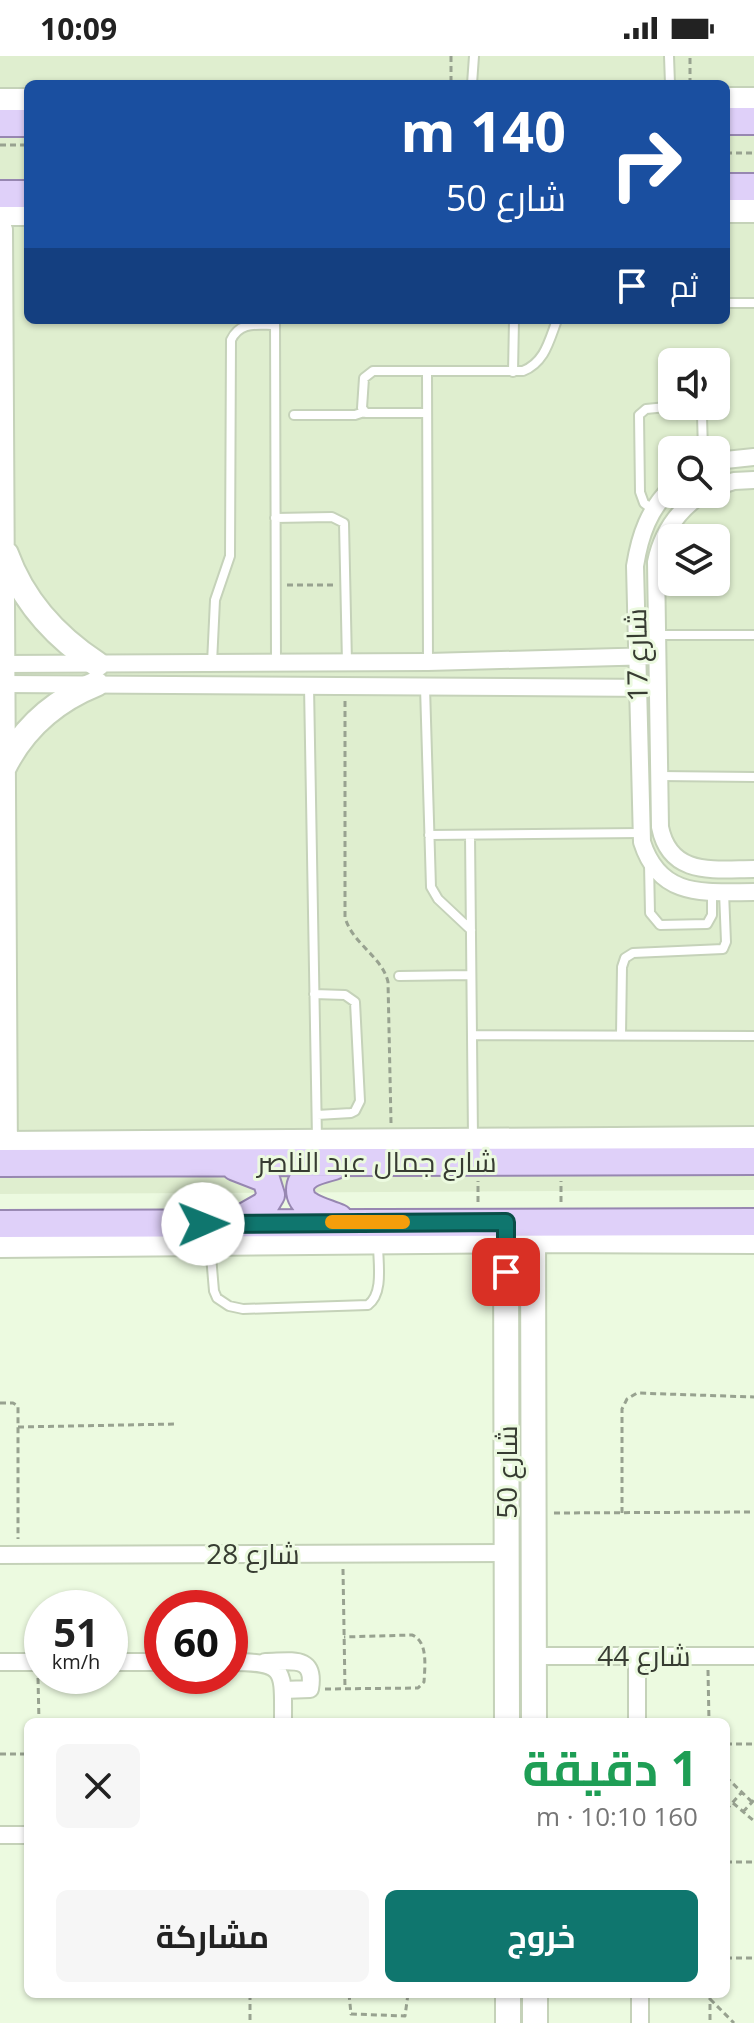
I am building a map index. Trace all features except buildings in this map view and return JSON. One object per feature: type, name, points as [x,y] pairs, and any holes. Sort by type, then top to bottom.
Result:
[{"type":"main road","points":[[730,100],[754,100]]},
{"type":"main road","points":[[0,101],[24,101]]},
{"type":"main road","points":[[730,121],[754,121]]},
{"type":"main road","points":[[0,123],[24,123]]},
{"type":"main road","points":[[730,187],[754,187]]},
{"type":"main road","points":[[0,194],[24,194]]},
{"type":"main road","points":[[730,210],[754,210]]},
{"type":"main road","points":[[0,213],[24,213]]},
{"type":"main road","points":[[0,230],[2,1153],[391,1139],[476,1150]]},
{"type":"main road","points":[[1,540],[16,577],[37,611],[96,674],[40,717],[18,742],[2,771]]},
{"type":"main road","points":[[521,1150],[754,1139]]},
{"type":"main road","name":"شارع جمال عبد الناصر","points":[[2,1153],[219,1162],[349,1162],[476,1150],[521,1150],[561,1161],[754,1161]]},
{"type":"main road","points":[[219,1162],[261,1175],[271,1189],[265,1205],[232,1223]]},
{"type":"main road","points":[[348,1222],[308,1206],[300,1190],[304,1178],[309,1175],[349,1162]]},
{"type":"main road","points":[[0,1224],[477,1222],[506,1231]]},
{"type":"main road","points":[[533,1231],[561,1222],[754,1222]]},
{"type":"main road","points":[[0,1245],[378,1242],[506,1231],[754,1241]]},
{"type":"main road","name":"شارع 50","points":[[506,1231],[507,1718]]},
{"type":"main road","name":"شارع 50","points":[[533,1231],[534,1718]]},
{"type":"main road","points":[[508,1998],[508,2023]]},
{"type":"main road","points":[[535,1998],[535,2023]]},
{"type":"street","points":[[730,460],[754,457]]},
{"type":"street","points":[[730,482],[754,480]]},
{"type":"street","name":"شارع 17","points":[[649,859],[640,833],[635,566],[641,535],[658,504]]},
{"type":"street","name":"شارع 17","points":[[686,508],[674,519],[658,550],[654,574],[661,835],[674,855],[687,865],[703,869],[754,869]]},
{"type":"street","points":[[96,674],[212,664],[655,656]]},
{"type":"street","points":[[2,674],[96,674],[309,686],[656,688]]},
{"type":"street","points":[[649,859],[660,874],[675,885],[692,891],[754,892]]},
{"type":"street","name":"شارع 28","points":[[0,1555],[507,1553]]},
{"type":"street","name":"شارع 44","points":[[534,1656],[754,1656]]},
{"type":"street","points":[[637,1656],[637,1718]]},
{"type":"street","points":[[0,1662],[24,1662]]},
{"type":"street","points":[[248,1662],[307,1664],[312,1673],[309,1689],[283,1690]]},
{"type":"street","points":[[264,1662],[281,1675],[283,1718]]},
{"type":"street","points":[[0,1835],[24,1835]]},
{"type":"street","points":[[640,1998],[640,2023]]},
{"type":"lane","points":[[472,80],[474,56]]},
{"type":"lane","points":[[669,56],[670,80]]},
{"type":"lane","points":[[730,303],[754,303]]},
{"type":"lane","points":[[212,664],[215,600],[230,556],[231,340],[237,330],[256,324]]},
{"type":"lane","points":[[275,324],[276,663]]},
{"type":"lane","points":[[513,372],[514,324]]},
{"type":"lane","points":[[364,412],[362,383],[369,373],[513,372],[529,369],[540,361],[555,324]]},
{"type":"lane","points":[[427,371],[428,662]]},
{"type":"lane","points":[[653,510],[644,503],[640,492],[639,415],[646,409],[658,408]]},
{"type":"lane","points":[[294,415],[427,413]]},
{"type":"lane","points":[[275,518],[332,517],[341,520],[346,528],[347,663]]},
{"type":"lane","points":[[655,635],[754,635]]},
{"type":"lane","points":[[309,686],[317,1140]]},
{"type":"lane","points":[[425,687],[430,879],[434,894],[471,930]]},
{"type":"lane","points":[[658,776],[754,777]]},
{"type":"lane","points":[[429,835],[640,833]]},
{"type":"lane","points":[[470,835],[476,1150]]},
{"type":"lane","points":[[649,859],[650,913],[660,925],[707,924],[718,892]]},
{"type":"lane","points":[[621,1035],[622,967],[625,958],[633,953],[723,949],[726,942],[718,892]]},
{"type":"lane","points":[[399,976],[471,975]]},
{"type":"lane","points":[[314,994],[345,995],[355,1002],[360,1101],[351,1113],[317,1115]]},
{"type":"lane","points":[[472,1035],[754,1036]]},
{"type":"lane","points":[[210,1243],[214,1291],[223,1303],[243,1309],[368,1305],[377,1295],[378,1242]]},
{"type":"path","points":[[451,56],[451,80]]},
{"type":"path","points":[[690,56],[690,80]]},
{"type":"path","points":[[0,145],[24,145]]},
{"type":"path","points":[[730,153],[754,153]]},
{"type":"path","points":[[276,585],[346,585]]},
{"type":"path","points":[[345,686],[345,917],[350,931],[383,970],[388,982],[391,1139]]},
{"type":"path","points":[[476,1150],[477,1222]]},
{"type":"path","points":[[561,1161],[561,1222]]},
{"type":"path","points":[[622,1513],[622,1409],[627,1399],[637,1393],[754,1397]]},
{"type":"path","points":[[0,1403],[17,1405],[18,1555]]},
{"type":"path","points":[[18,1427],[177,1424]]},
{"type":"path","points":[[534,1513],[754,1512]]},
{"type":"path","points":[[343,1554],[345,1689]]},
{"type":"path","points":[[309,1689],[418,1688],[424,1677],[423,1643],[419,1637],[344,1637]]},
{"type":"path","points":[[707,1656],[709,1718]]},
{"type":"path","points":[[39,1694],[39,1718]]},
{"type":"path","points":[[730,1744],[754,1744]]},
{"type":"path","points":[[0,1754],[24,1754]]},
{"type":"path","points":[[730,1781],[753,1801],[743,1812]]},
{"type":"path","points":[[730,1806],[742,1792]]},
{"type":"path","points":[[733,1803],[754,1821]]},
{"type":"path","points":[[730,1862],[754,1862]]},
{"type":"path","points":[[730,1958],[754,1958]]},
{"type":"path","points":[[250,1998],[250,2023]]},
{"type":"path","points":[[349,1998],[351,2014],[400,2016],[407,2015],[408,1998]]},
{"type":"path","points":[[710,1998],[710,2023]]},
{"type":"path","points":[[712,1998],[734,2023]]},
{"type":"path","points":[[400,2016],[400,2023]]},
{"type":"shaded area","points":[[0,56],[754,56],[754,1190],[0,1194]]},
{"type":"slow traffic","points":[[332,1222],[403,1222]]},
{"type":"route","points":[[203,1224],[506,1222],[506,1272]]}]
